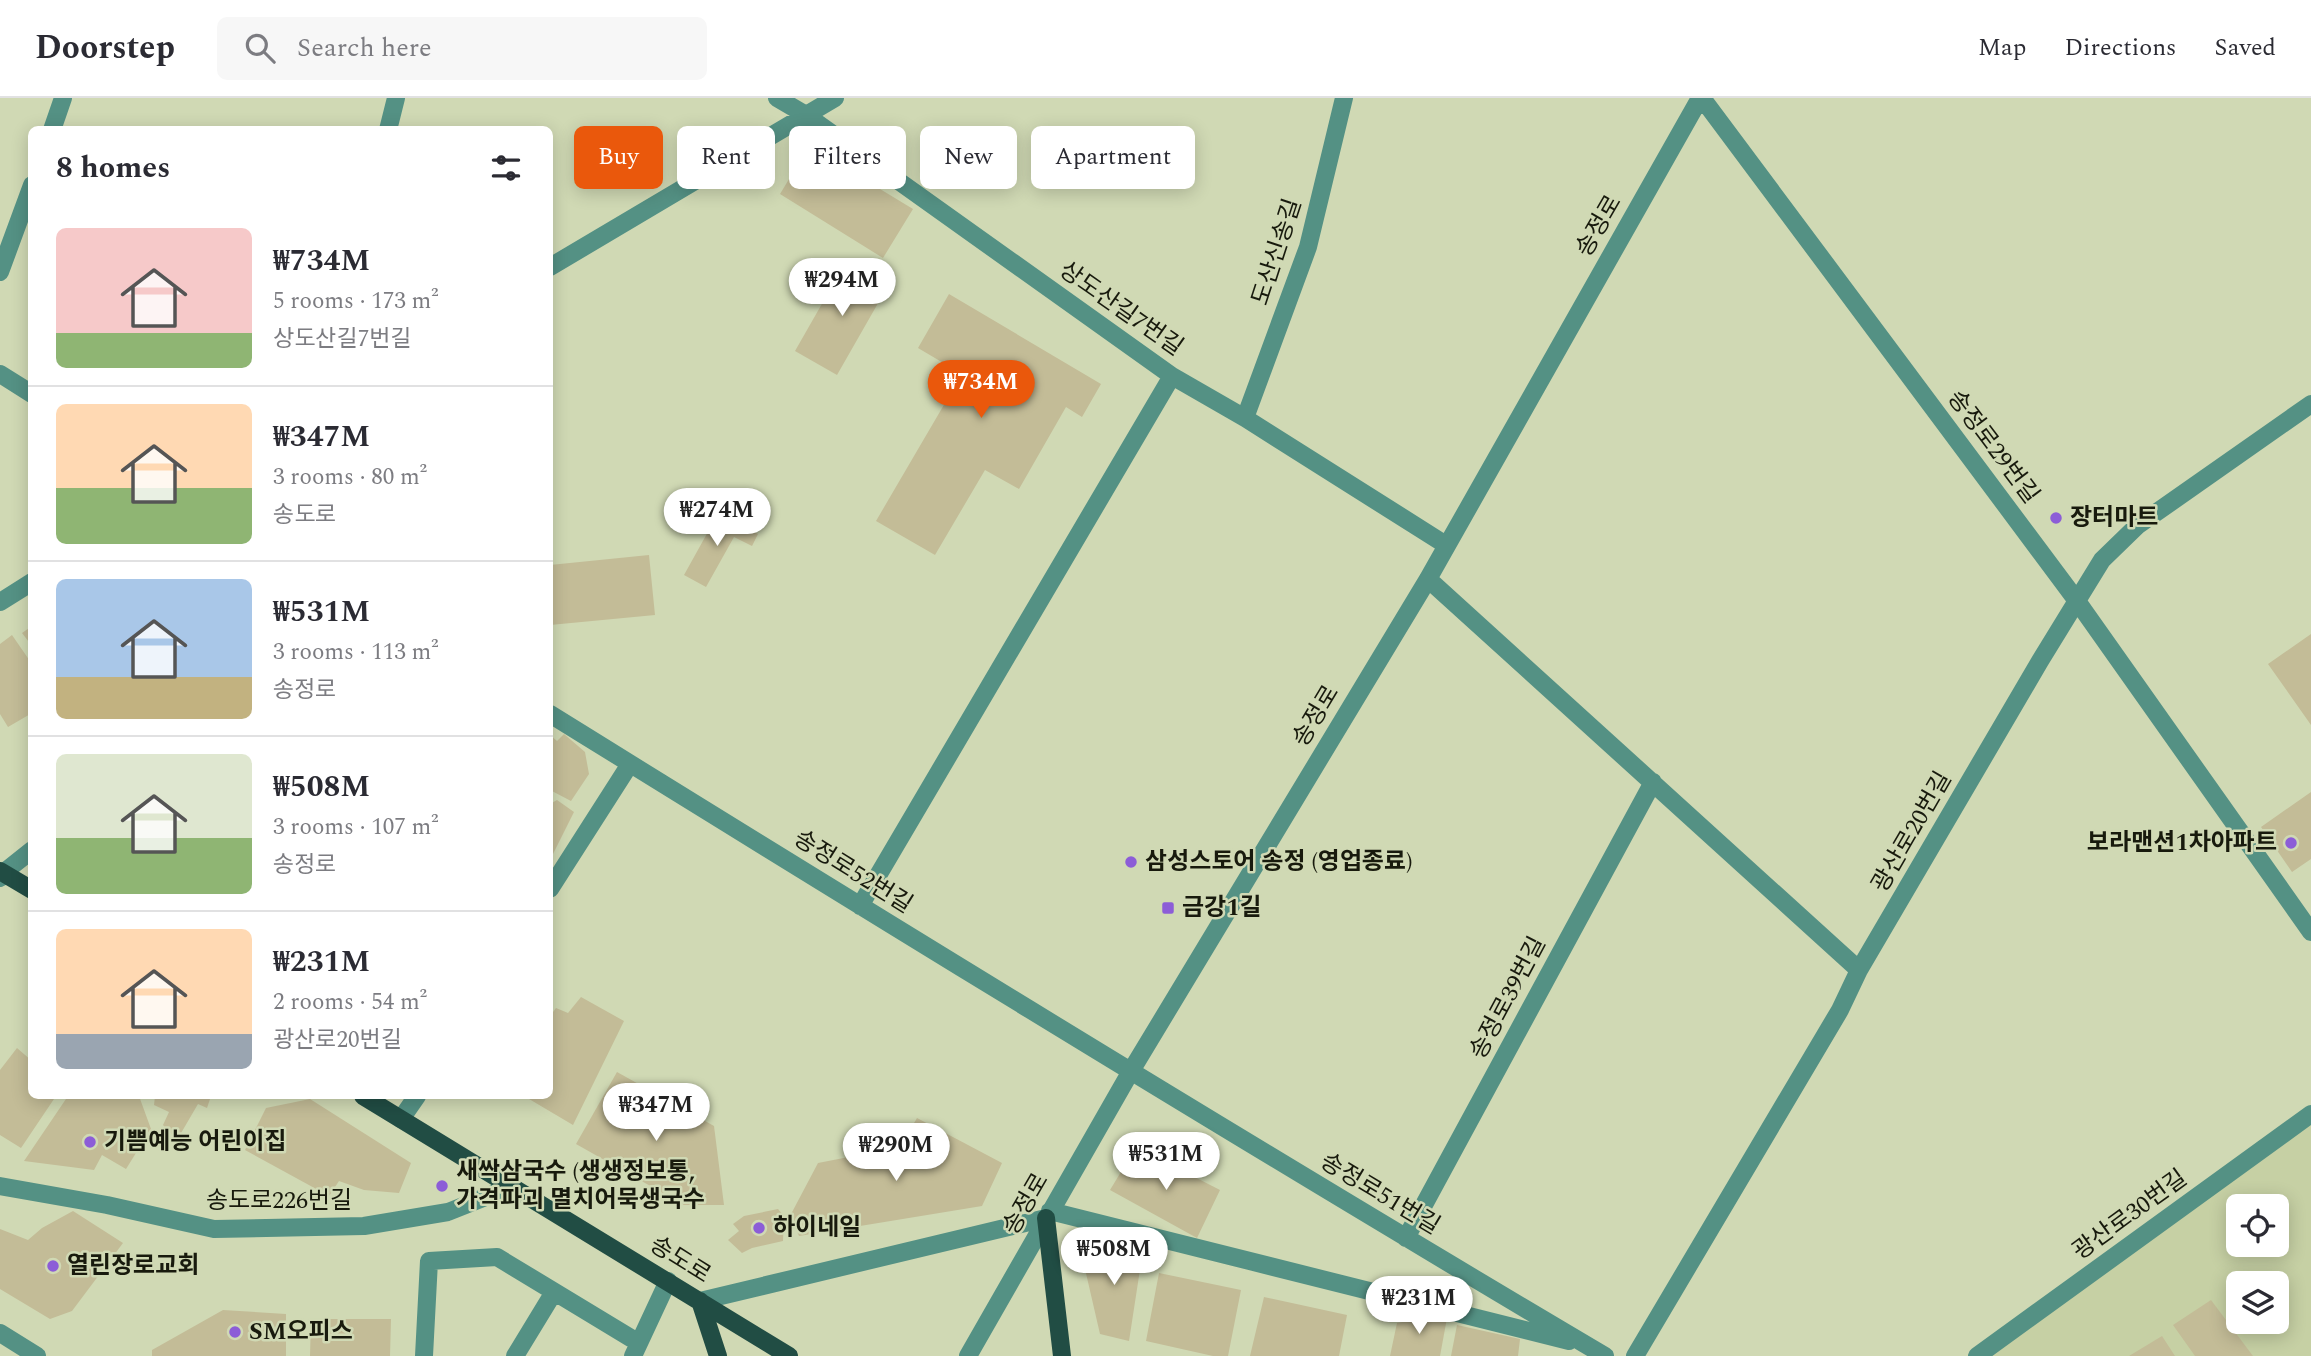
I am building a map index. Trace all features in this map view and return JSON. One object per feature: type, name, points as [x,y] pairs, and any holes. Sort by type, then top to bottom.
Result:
[{"type":"main road","points":[[1,874],[28,888]]},
{"type":"main road","name":"송도로","points":[[368,1099],[789,1356]]},
{"type":"main road","points":[[1048,1215],[1062,1356]]},
{"type":"main road","points":[[700,1301],[718,1356]]},
{"type":"street","points":[[53,126],[63,98]]},
{"type":"street","points":[[389,126],[396,98]]},
{"type":"street","name":"상도산길7번길","points":[[778,98],[807,115],[1172,376],[1245,418],[1446,545]]},
{"type":"street","points":[[553,265],[835,98]]},
{"type":"street","name":"도산신송길","points":[[1245,418],[1308,247],[1344,98]]},
{"type":"street","name":"송정로","points":[[968,1356],[1131,1070],[1428,579],[1701,98]]},
{"type":"street","name":"송정로29번길","points":[[1701,98],[2077,601],[2311,932]]},
{"type":"street","points":[[0,272],[28,196]]},
{"type":"street","points":[[0,374],[28,392]]},
{"type":"street","points":[[860,906],[1172,376]]},
{"type":"street","name":"광산로20번길","points":[[1635,1356],[1840,1010],[1859,970],[2102,560],[2137,526],[2311,404]]},
{"type":"street","points":[[1428,579],[1859,970]]},
{"type":"street","points":[[0,602],[28,584]]},
{"type":"street","name":"송정로52번길","points":[[553,716],[1131,1070]]},
{"type":"street","points":[[553,884],[630,764]]},
{"type":"street","name":"송정로39번길","points":[[1406,1238],[1653,782]]},
{"type":"street","points":[[1,874],[28,853]]},
{"type":"street","name":"송정로51번길","points":[[1131,1070],[1605,1356]]},
{"type":"street","points":[[401,1119],[414,1099]]},
{"type":"street","name":"광산로30번길","points":[[1977,1356],[2311,1114]]},
{"type":"street","name":"송도로226번길","points":[[0,1186],[107,1205],[214,1229],[364,1226],[449,1212],[513,1186]]},
{"type":"street","points":[[700,1301],[1048,1215],[1589,1346]]},
{"type":"street","points":[[424,1356],[429,1261],[497,1257],[554,1292],[636,1350],[668,1281]]},
{"type":"street","points":[[515,1356],[554,1292]]},
{"type":"street","points":[[0,1333],[37,1356]]},
{"type":"shaded area","points":[[2311,1114],[2311,1356],[1977,1356]]},
{"type":"building","points":[[789,179],[789,189],[880,189],[913,209],[883,258],[780,194]]},
{"type":"building","points":[[847,260],[889,284],[837,375],[795,351]]},
{"type":"building","points":[[949,294],[1101,384],[1082,417],[1066,407],[1019,489],[985,470],[935,555],[876,521],[962,374],[918,348]]},
{"type":"building","points":[[719,512],[758,534],[752,546],[734,537],[706,587],[684,575]]},
{"type":"building","points":[[649,555],[655,615],[553,625],[553,565]]},
{"type":"building","points":[[28,629],[28,641],[22,633]]},
{"type":"building","points":[[2311,634],[2311,725],[2268,664]]},
{"type":"building","points":[[12,635],[28,658],[28,715],[8,727],[0,714],[0,644]]},
{"type":"building","points":[[564,734],[585,752],[589,774],[571,801],[553,792],[553,738],[557,741]]},
{"type":"building","name":"보라맨션1차아파트","points":[[2311,792],[2311,859],[2292,872],[2261,827]]},
{"type":"building","points":[[557,800],[574,812],[553,854],[553,802]]},
{"type":"building","points":[[581,997],[624,1021],[573,1125],[529,1099],[553,1099],[553,1012],[556,1008],[568,1013]]},
{"type":"building","name":"기쁨예능 어린이집","points":[[17,1048],[28,1058],[28,1099],[54,1099],[21,1148],[0,1135],[0,1070]]},
{"type":"building","points":[[617,1072],[714,1126],[724,1205],[684,1205],[576,1144]]},
{"type":"building","name":"기쁨예능 어린이집","points":[[66,1099],[140,1099],[151,1129],[126,1169],[102,1155],[94,1170],[24,1161]]},
{"type":"building","points":[[155,1099],[210,1099],[207,1108],[198,1104],[177,1140],[163,1125],[169,1112],[154,1105]]},
{"type":"building","points":[[310,1099],[411,1163],[399,1193],[364,1190],[339,1181],[329,1196],[245,1150],[266,1108]]},
{"type":"building","points":[[917,1118],[1002,1163],[982,1206],[799,1236],[790,1216],[818,1163],[900,1147]]},
{"type":"building","points":[[1136,1147],[1220,1190],[1197,1238],[1110,1190]]},
{"type":"building","name":"하이네일","points":[[778,1209],[784,1216],[783,1241],[742,1253],[728,1240],[739,1231],[733,1224],[744,1216]]},
{"type":"building","name":"열린장로교회","points":[[73,1211],[123,1243],[72,1311],[50,1319],[0,1289],[0,1229],[28,1240],[42,1228]]},
{"type":"building","points":[[1104,1239],[1143,1250],[1129,1341],[1100,1334],[1085,1269]]},
{"type":"building","points":[[1159,1273],[1241,1290],[1228,1356],[1213,1356],[1146,1341]]},
{"type":"building","points":[[1264,1297],[1347,1315],[1339,1356],[1250,1356]]},
{"type":"building","points":[[2211,1300],[2226,1320],[2226,1334],[2236,1334],[2253,1356],[2195,1356],[2173,1325]]},
{"type":"building","name":"SM오피스","points":[[223,1310],[286,1314],[286,1356],[152,1356],[152,1350]]},
{"type":"building","points":[[1411,1312],[1447,1318],[1440,1356],[1390,1356],[1397,1323],[1408,1321]]},
{"type":"building","points":[[311,1319],[391,1319],[390,1356],[310,1356]]},
{"type":"building","points":[[1457,1325],[1520,1339],[1518,1356],[1451,1356]]},
{"type":"building","points":[[2162,1336],[2175,1356],[2129,1356]]},
{"type":"place","name":"장터마트","points":[[2056,518]]},
{"type":"place","name":"보라맨션1차아파트","points":[[2291,843]]},
{"type":"place","name":"삼성스토어 송정 (영업종료)","points":[[1131,862]]},
{"type":"place","name":"금강1길","points":[[1168,908]]},
{"type":"place","name":"기쁨예능 어린이집","points":[[90,1142]]},
{"type":"place","name":"새싹삼국수 (생생정보통, 가격파괴 멸치어묵생국수","points":[[442,1186]]},
{"type":"place","name":"하이네일","points":[[759,1228]]},
{"type":"place","name":"열린장로교회","points":[[53,1266]]},
{"type":"place","name":"SM오피스","points":[[235,1332]]}]
